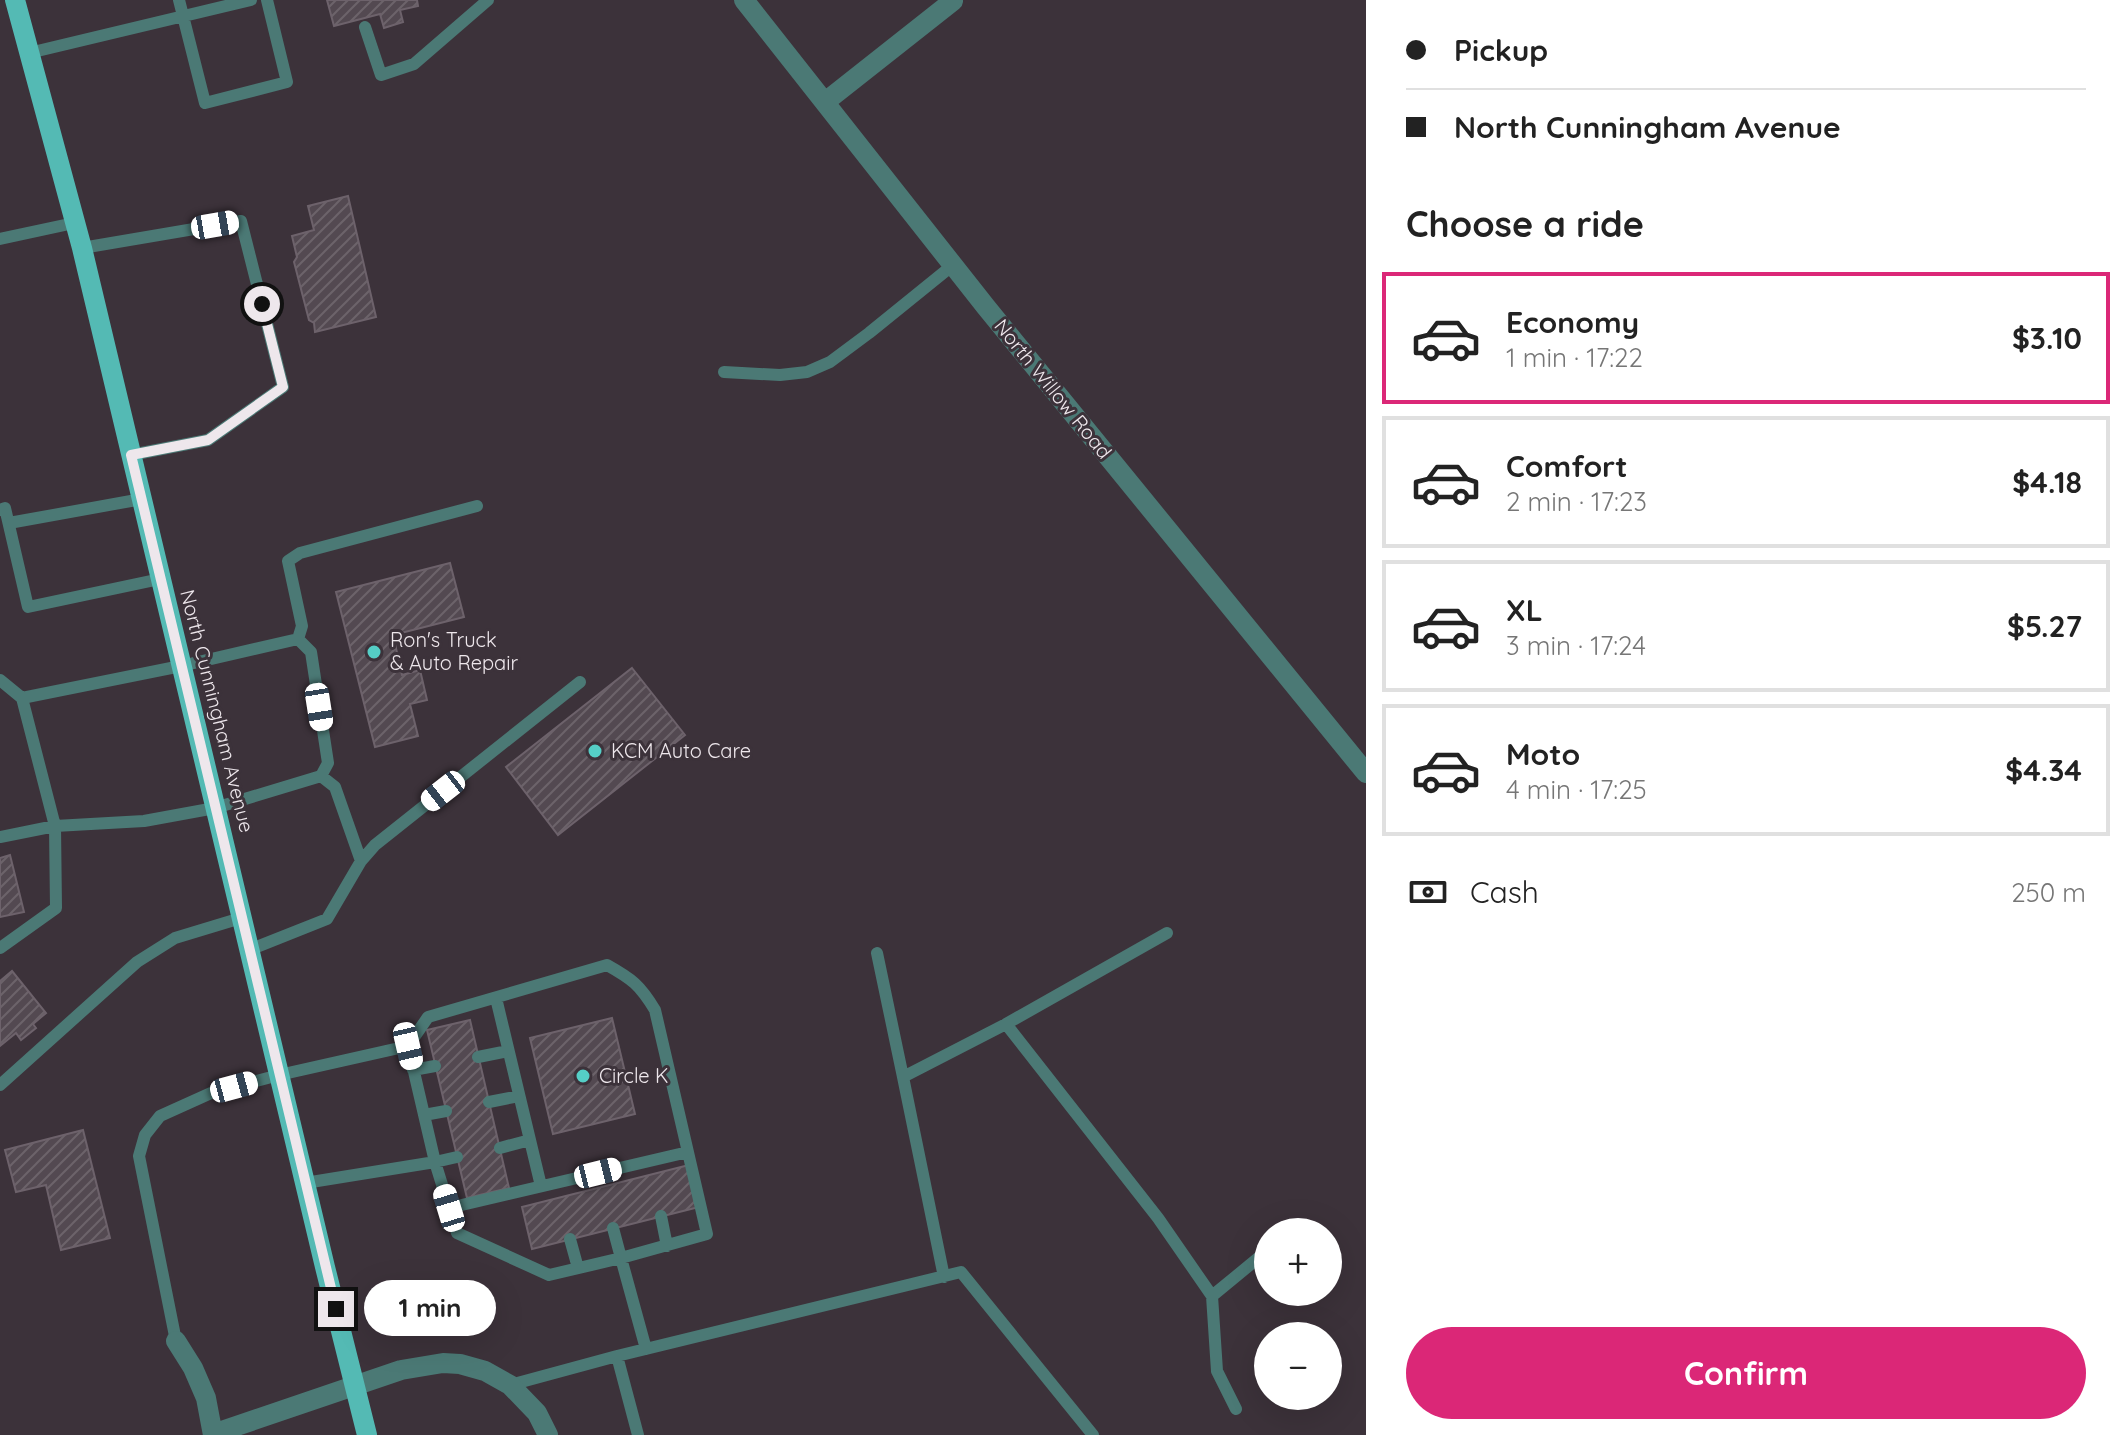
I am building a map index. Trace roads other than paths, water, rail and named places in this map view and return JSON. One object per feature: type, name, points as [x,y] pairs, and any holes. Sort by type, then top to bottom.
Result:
[{"type":"main road","name":"North Cunningham Avenue","points":[[15,0],[82,248],[367,1435]]},
{"type":"street","name":"North Willow Road","points":[[744,0],[953,265],[1366,773]]},
{"type":"street","points":[[825,102],[953,1]]},
{"type":"street","points":[[176,1341],[193,1368],[206,1398],[213,1434],[401,1370],[443,1363],[485,1371],[510,1385],[537,1413],[548,1435]]},
{"type":"lane","points":[[179,0],[205,103],[287,82],[267,0]]},
{"type":"lane","points":[[29,53],[251,0]]},
{"type":"lane","points":[[365,27],[381,75],[414,64],[488,0]]},
{"type":"lane","points":[[82,248],[241,221],[283,387],[208,440],[131,455]]},
{"type":"lane","points":[[0,239],[74,223]]},
{"type":"lane","points":[[724,372],[780,375],[807,372],[830,362],[953,265]]},
{"type":"lane","points":[[9,523],[142,499]]},
{"type":"lane","points":[[298,639],[302,626],[288,561],[300,553],[477,506]]},
{"type":"lane","points":[[0,510],[5,508],[28,607],[160,579]]},
{"type":"lane","points":[[22,698],[298,639]]},
{"type":"lane","points":[[0,837],[55,826],[144,821],[215,808],[321,776],[328,763],[311,652],[298,639]]},
{"type":"lane","points":[[0,680],[22,698],[55,826],[56,908],[0,948]]},
{"type":"lane","points":[[249,950],[327,919],[361,861],[375,845],[580,682]]},
{"type":"lane","points":[[321,776],[335,787],[361,861]]},
{"type":"lane","points":[[0,1085],[137,962],[175,938],[241,918]]},
{"type":"lane","points":[[903,1077],[1006,1024],[1167,933]]},
{"type":"lane","points":[[877,953],[944,1277]]},
{"type":"lane","points":[[176,1341],[139,1156],[145,1135],[160,1116],[211,1093],[408,1046],[428,1017],[607,965],[631,979],[655,1010],[707,1234],[549,1275],[457,1233],[435,1162],[408,1046]]},
{"type":"lane","points":[[496,998],[541,1186]]},
{"type":"lane","points":[[1006,1024],[1158,1218],[1212,1296],[1217,1371],[1236,1409]]},
{"type":"lane","points":[[478,1057],[508,1051]]},
{"type":"lane","points":[[413,1070],[435,1066]]},
{"type":"lane","points":[[489,1102],[519,1096]]},
{"type":"lane","points":[[424,1115],[446,1111]]},
{"type":"lane","points":[[500,1148],[530,1140]]},
{"type":"lane","points":[[449,1208],[688,1152]]},
{"type":"lane","points":[[305,1183],[457,1157]]},
{"type":"lane","points":[[647,1161],[651,1175]]},
{"type":"lane","points":[[598,1173],[602,1187]]},
{"type":"lane","points":[[557,1182],[561,1197]]},
{"type":"lane","points":[[661,1216],[667,1246]]},
{"type":"lane","points":[[613,1228],[646,1349]]},
{"type":"lane","points":[[570,1239],[578,1268]]},
{"type":"lane","points":[[1212,1296],[1254,1262]]},
{"type":"lane","points":[[510,1385],[961,1272],[1093,1435]]},
{"type":"lane","points":[[617,1356],[638,1435]]},
{"type":"place","name":"Ron's Truck & Auto Repair","points":[[374,652]]},
{"type":"place","name":"KCM Auto Care","points":[[595,751]]},
{"type":"place","name":"Circle K","points":[[583,1076]]}]
